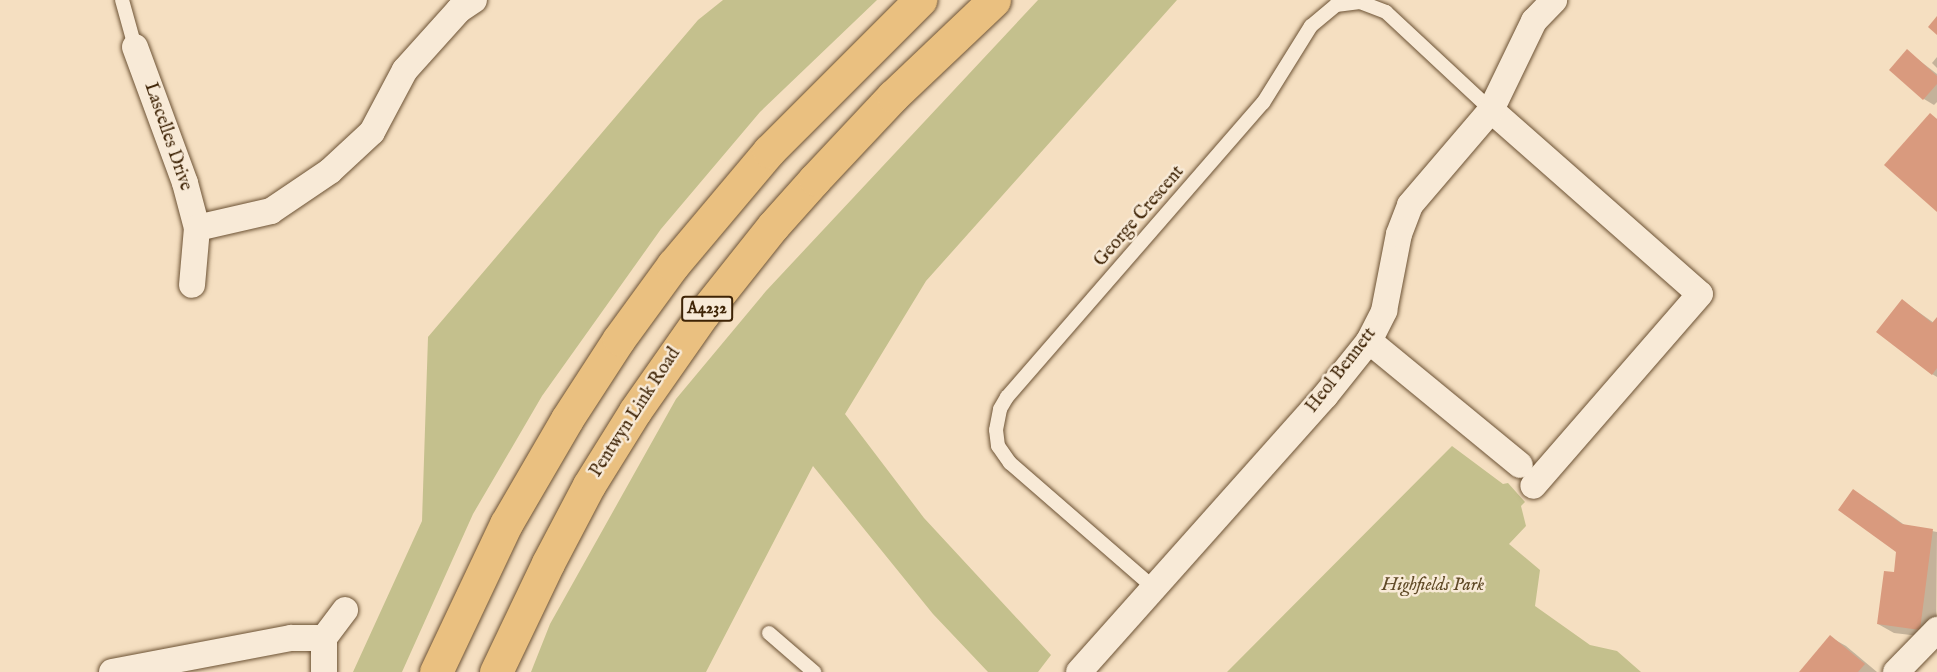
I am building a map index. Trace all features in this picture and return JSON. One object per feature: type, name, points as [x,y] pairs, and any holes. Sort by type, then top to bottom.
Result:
[{"type":"main road","name":"A4232","points":[[436,672],[468,600],[506,524],[567,419],[626,330],[695,237],[769,151],[920,0]]},
{"type":"main road","name":"Pentwyn Link Road","points":[[496,672],[548,563],[589,485],[635,411],[703,314],[773,226],[815,179],[893,96],[993,0]]},
{"type":"street","name":"Heol Bennett","points":[[1079,672],[1324,396],[1369,341],[1384,311],[1399,234],[1410,205],[1491,110],[1534,21],[1554,0]]},
{"type":"street","points":[[197,228],[271,211],[330,171],[372,132],[405,70],[462,3]]},
{"type":"street","name":"Lascelles Drive","points":[[135,47],[185,183],[197,228],[192,285]]},
{"type":"street","points":[[1369,341],[1526,475],[1700,294],[1491,110]]},
{"type":"street","points":[[324,672],[324,638],[345,610]]},
{"type":"street","points":[[1896,672],[1937,630]]},
{"type":"street","points":[[112,672],[291,638],[324,638]]},
{"type":"lane","points":[[122,0],[135,47]]},
{"type":"lane","name":"George Crescent","points":[[1154,588],[1010,463],[998,446],[996,430],[1000,409],[1007,397],[1263,103],[1311,26],[1336,5],[1360,2],[1386,12],[1491,110]]},
{"type":"lane","points":[[769,633],[814,672]]},
{"type":"green space","points":[[723,0],[877,0],[760,112],[661,229],[542,396],[473,514],[402,672],[353,672],[422,521],[428,337],[698,20]]},
{"type":"green space","points":[[1038,0],[1177,0],[926,281],[845,414],[924,518],[1051,655],[1038,672],[988,672],[933,614],[813,466],[706,672],[531,672],[550,624],[676,399],[766,291]]},
{"type":"green space","name":"Highfields Park","points":[[1452,446],[1503,484],[1508,483],[1525,502],[1521,506],[1526,526],[1509,544],[1540,570],[1535,606],[1590,645],[1617,651],[1641,672],[1227,672]]},
{"type":"building","points":[[1937,16],[1937,35],[1928,27]]},
{"type":"building","points":[[1907,49],[1937,76],[1937,84],[1923,100],[1889,70]]},
{"type":"building","points":[[1930,113],[1937,119],[1937,212],[1884,165]]},
{"type":"building","points":[[1902,299],[1932,323],[1937,317],[1937,368],[1932,375],[1876,332]]},
{"type":"building","points":[[1853,489],[1902,524],[1933,529],[1920,630],[1877,624],[1884,571],[1894,572],[1896,552],[1838,510]]},
{"type":"building","points":[[1830,635],[1865,664],[1858,672],[1799,672]]}]
